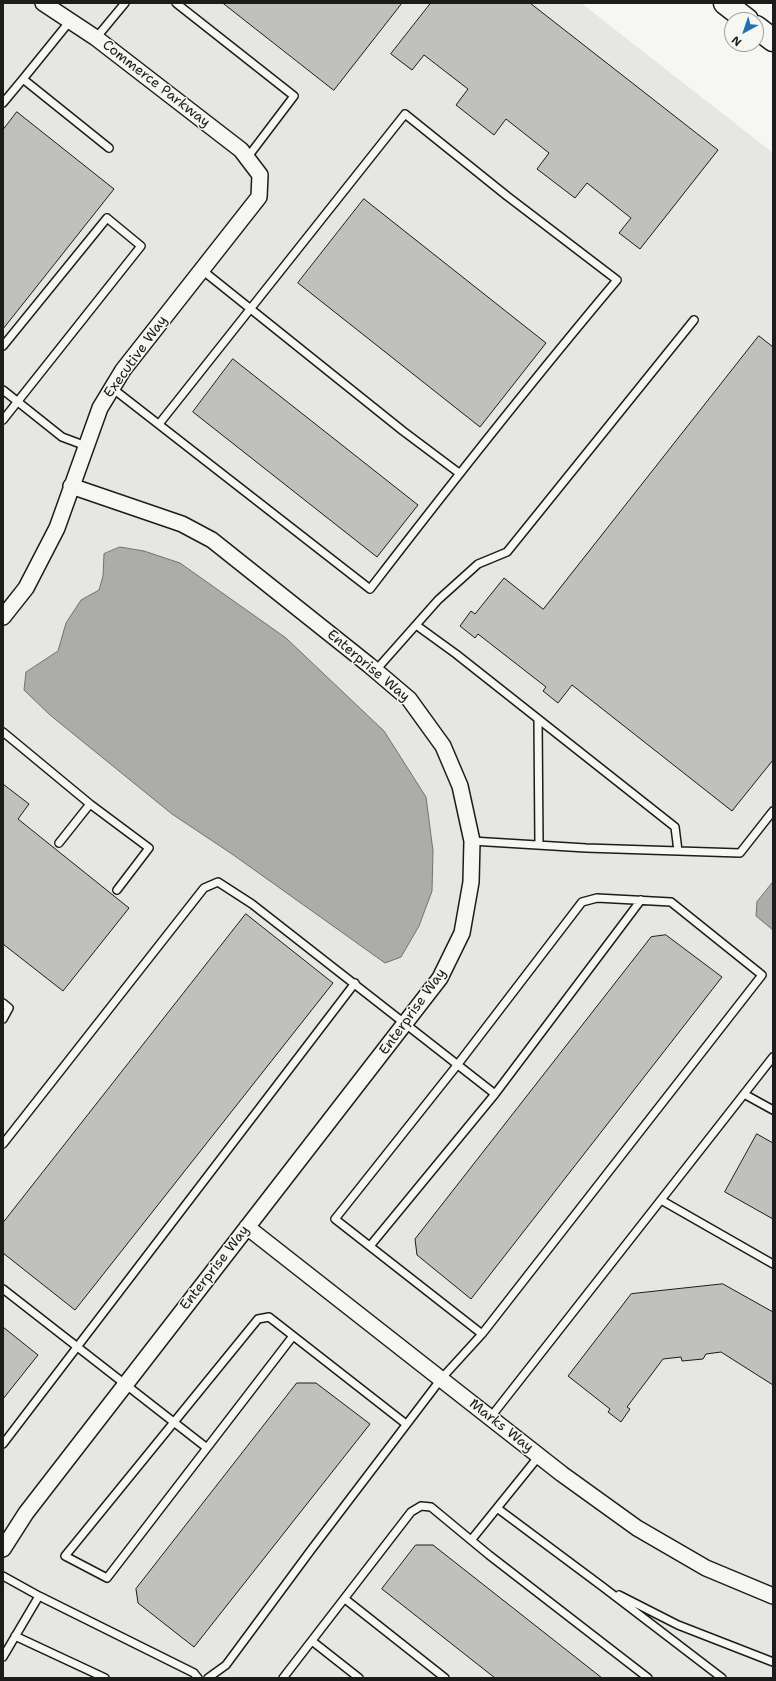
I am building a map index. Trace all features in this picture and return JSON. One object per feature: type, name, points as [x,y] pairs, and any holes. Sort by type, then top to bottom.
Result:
[{"type":"highway","points":[[725,3],[737,12]]},
{"type":"highway","points":[[764,33],[773,40]]},
{"type":"street","name":"Commerce Parkway","points":[[43,3],[96,38],[241,150],[260,175]]},
{"type":"street","name":"Executive Way","points":[[3,617],[29,581],[57,528],[100,408],[123,370],[259,197],[260,175]]},
{"type":"street","name":"Enterprise Way","points":[[3,1549],[26,1513],[406,1024],[440,978],[462,933],[471,882],[472,841],[460,786],[443,746],[409,699],[376,670],[212,540],[182,524],[71,486]]},
{"type":"street","name":"Marks Way","points":[[247,1227],[539,1456],[636,1528],[706,1568],[773,1596]]},
{"type":"lane","points":[[96,38],[125,3]]},
{"type":"lane","points":[[176,3],[294,96],[247,158]]},
{"type":"lane","points":[[3,103],[70,21]]},
{"type":"lane","points":[[23,79],[109,148]]},
{"type":"lane","points":[[112,388],[370,589],[459,473],[558,350],[617,280],[507,196],[405,114],[159,424]]},
{"type":"lane","points":[[3,346],[107,218],[141,246],[3,420]]},
{"type":"lane","points":[[202,270],[403,431],[459,473]]},
{"type":"lane","points":[[376,670],[438,600],[478,564],[507,552],[694,320]]},
{"type":"lane","points":[[3,390],[62,437],[86,446]]},
{"type":"lane","points":[[416,625],[456,654],[676,827],[678,851]]},
{"type":"lane","points":[[538,719],[539,845]]},
{"type":"lane","points":[[3,732],[90,804],[149,848],[117,890]]},
{"type":"lane","points":[[59,843],[90,804]]},
{"type":"lane","points":[[472,841],[740,853],[773,811]]},
{"type":"lane","points":[[3,1144],[204,888],[218,882],[252,904],[355,983],[495,1094]]},
{"type":"lane","points":[[208,1678],[226,1665],[406,1424],[441,1379],[482,1334],[762,975],[671,902],[597,898],[582,902],[458,1064],[335,1219],[482,1334]]},
{"type":"lane","points":[[370,1246],[495,1094],[641,900]]},
{"type":"lane","points":[[3,1444],[355,983]]},
{"type":"lane","points":[[3,1003],[9,1008],[3,1019]]},
{"type":"lane","points":[[490,1418],[773,1057]]},
{"type":"lane","points":[[744,1094],[773,1110]]},
{"type":"lane","points":[[661,1200],[773,1264]]},
{"type":"lane","points":[[3,1289],[207,1448]]},
{"type":"lane","points":[[293,1336],[107,1578],[65,1556],[258,1319],[269,1317],[406,1424]]},
{"type":"lane","points":[[472,1539],[539,1456]]},
{"type":"lane","points":[[283,1678],[411,1512],[421,1506],[431,1506],[472,1539],[489,1555],[648,1678]]},
{"type":"lane","points":[[497,1508],[722,1678]]},
{"type":"lane","points":[[3,1576],[39,1596],[194,1673],[198,1678]]},
{"type":"lane","points":[[603,1587],[678,1625],[773,1662]]},
{"type":"lane","points":[[3,1657],[39,1596]]},
{"type":"lane","points":[[345,1599],[446,1678]]},
{"type":"lane","points":[[15,1636],[105,1678]]},
{"type":"lane","points":[[312,1641],[359,1678]]},
{"type":"shaded area","points":[[3,3],[581,3],[773,153],[773,1678],[3,1678]]},
{"type":"shaded area","points":[[120,547],[144,551],[180,563],[286,638],[384,731],[426,797],[433,851],[432,891],[419,926],[401,957],[385,963],[232,854],[172,814],[50,715],[24,690],[26,672],[58,651],[66,623],[81,600],[99,590],[103,576],[104,554]]},
{"type":"shaded area","points":[[773,882],[773,930],[756,916],[757,902]]},
{"type":"building","points":[[223,3],[402,3],[334,90]]},
{"type":"building","points":[[431,3],[530,3],[718,150],[640,249],[619,233],[631,218],[587,183],[575,198],[537,169],[549,153],[506,119],[494,135],[456,105],[468,89],[424,55],[412,70],[391,54]]},
{"type":"building","points":[[17,112],[114,189],[3,329],[3,130]]},
{"type":"building","points":[[364,199],[546,343],[480,427],[298,283]]},
{"type":"building","points":[[759,336],[773,347],[773,760],[732,811],[572,685],[558,703],[543,691],[546,687],[478,634],[475,638],[460,626],[471,611],[475,614],[504,578],[543,609]]},
{"type":"building","points":[[233,359],[418,505],[377,557],[193,412]]},
{"type":"building","points":[[3,784],[29,804],[18,819],[129,908],[63,991],[3,944]]},
{"type":"building","points":[[246,914],[333,983],[75,1310],[3,1253],[3,1223]]},
{"type":"building","points":[[666,935],[722,977],[471,1299],[417,1255],[415,1239],[651,937]]},
{"type":"building","points":[[757,1134],[773,1143],[773,1219],[725,1192]]},
{"type":"building","points":[[723,1284],[773,1312],[773,1385],[721,1352],[706,1354],[703,1359],[682,1361],[681,1357],[663,1359],[627,1407],[630,1409],[621,1422],[608,1412],[610,1409],[568,1376],[631,1294]]},
{"type":"building","points":[[3,1327],[38,1355],[3,1399]]},
{"type":"building","points":[[297,1383],[316,1383],[370,1424],[194,1647],[138,1603],[136,1589]]},
{"type":"building","points":[[416,1545],[433,1545],[602,1678],[495,1678],[382,1589]]}]
